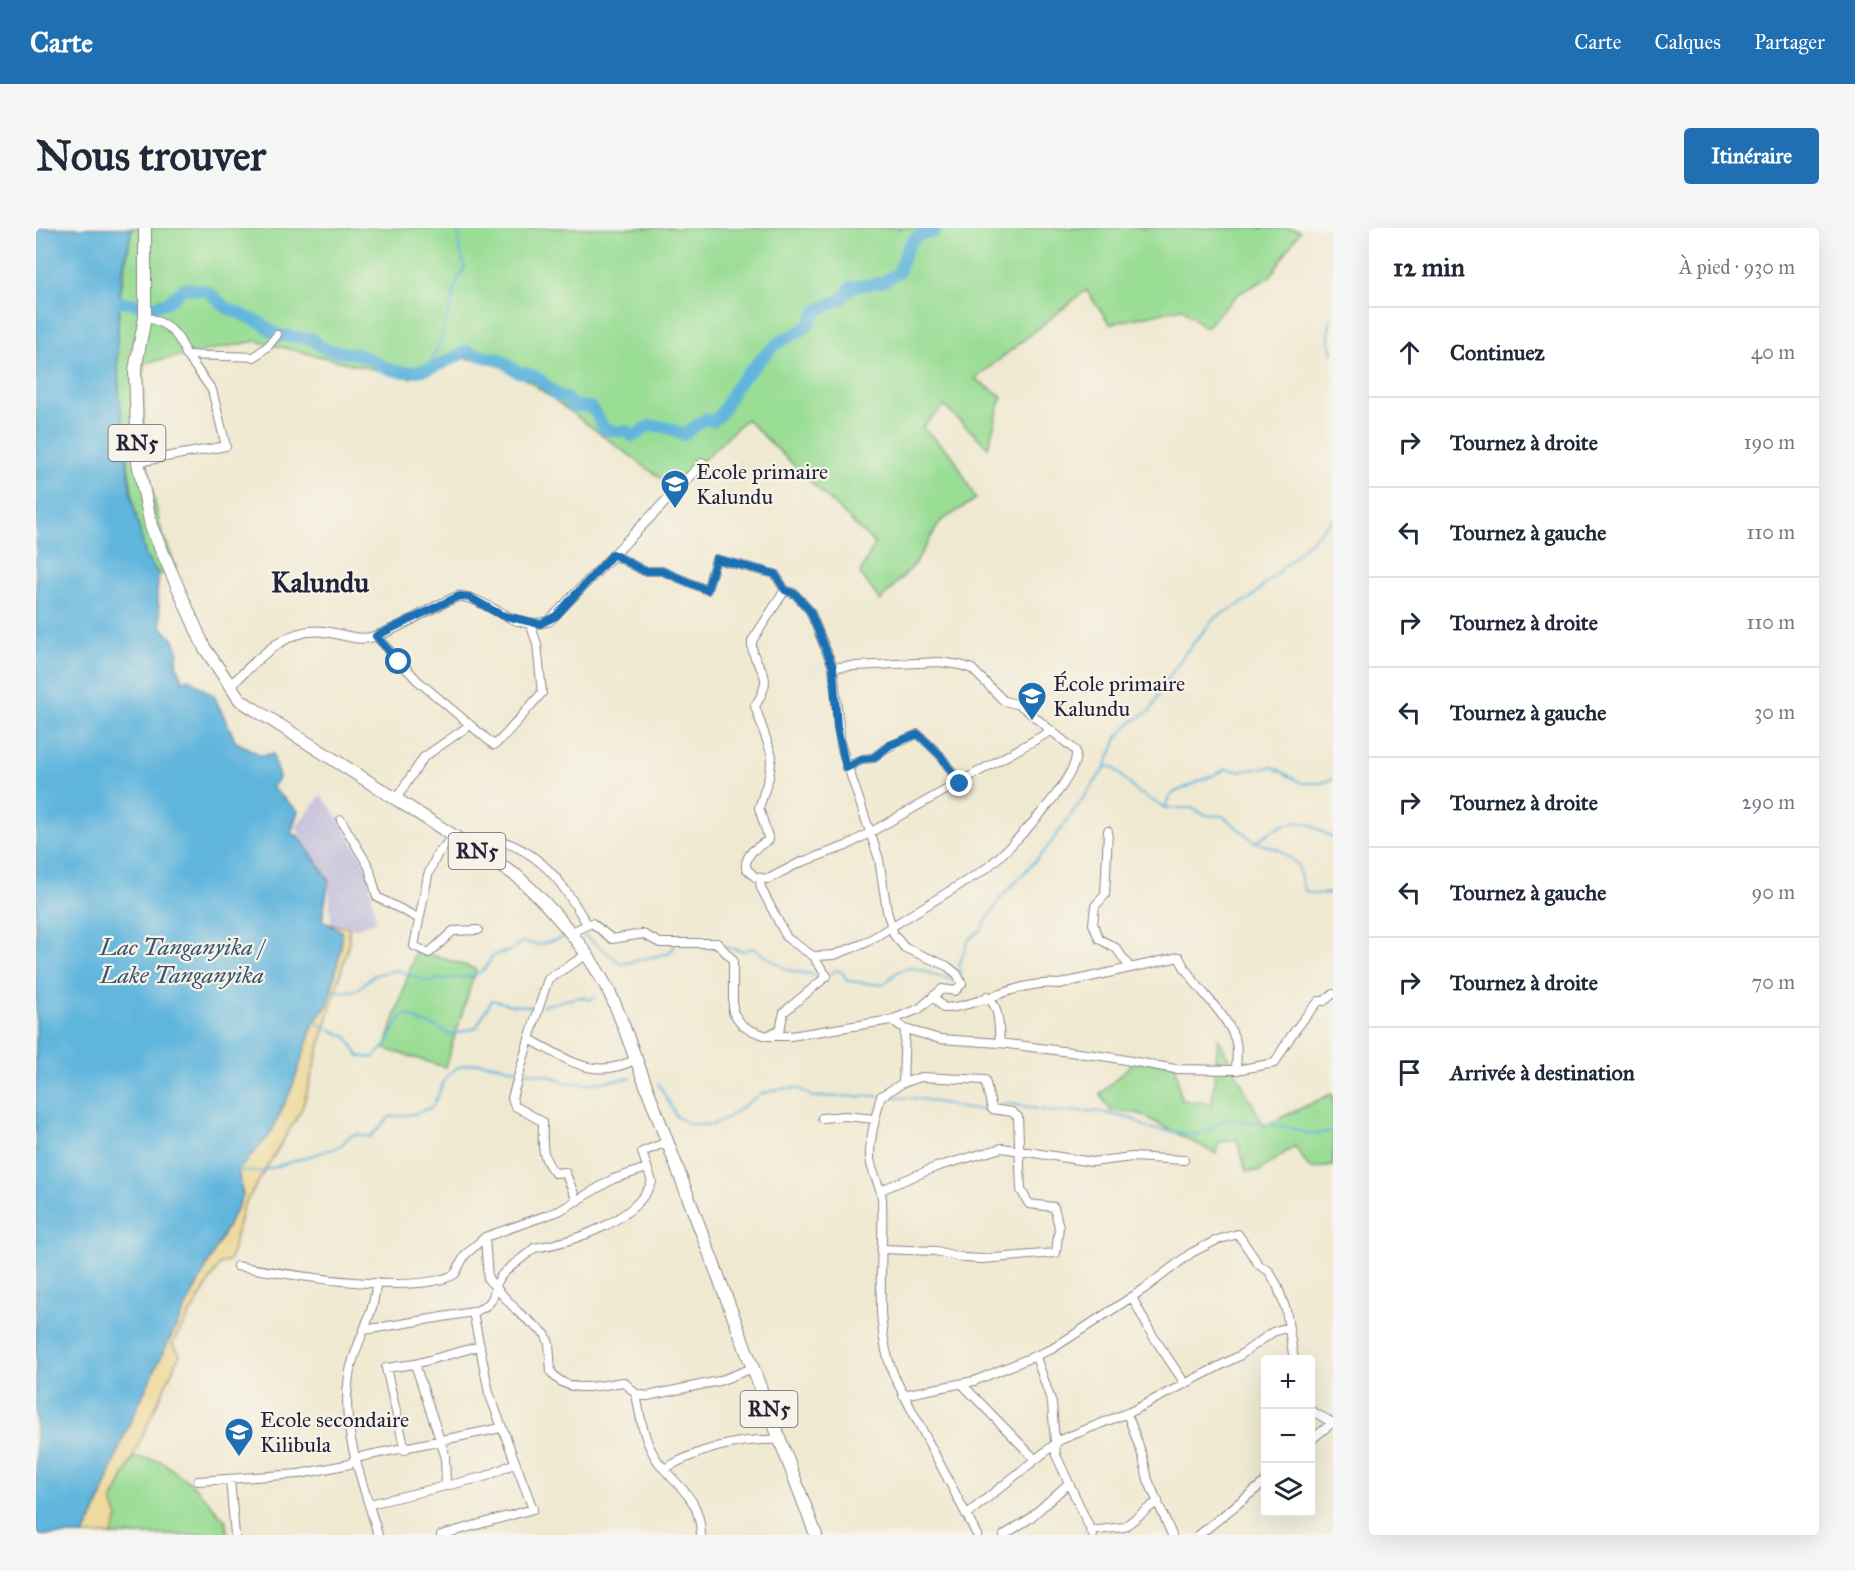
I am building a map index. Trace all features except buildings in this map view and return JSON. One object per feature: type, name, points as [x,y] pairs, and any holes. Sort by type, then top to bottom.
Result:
[{"type":"highway","name":"RN5","points":[[145,228],[145,317],[135,370],[138,462],[151,526],[204,647],[240,700],[517,876],[535,892],[586,955],[607,987],[636,1059],[816,1535]]},
{"type":"street","points":[[138,462],[226,446],[212,390],[186,354],[182,342],[160,320],[145,317]]},
{"type":"street","points":[[186,354],[195,357],[222,354],[254,357],[277,335]]},
{"type":"street","points":[[229,687],[263,654],[296,636],[317,631],[361,640],[376,636],[459,596],[469,597],[501,615],[540,624],[556,616],[613,554],[703,463]]},
{"type":"street","points":[[569,933],[588,924],[595,924],[612,939],[643,934],[657,943],[717,943],[733,960],[733,1012],[742,1025],[767,1036],[791,1036],[891,1020],[919,1010],[942,989],[955,991],[962,984],[957,974],[939,961],[905,948],[899,943],[891,928],[883,874],[846,768],[837,727],[833,667],[810,611],[795,594],[785,590],[775,574],[716,559],[707,590],[662,571],[644,571],[613,554]]},
{"type":"street","points":[[785,590],[752,641],[751,651],[762,667],[765,678],[764,690],[755,706],[772,756],[769,777],[759,808],[770,840],[750,853],[746,862],[750,873],[760,880],[768,879],[806,860],[846,846],[1051,731]]},
{"type":"street","points":[[376,636],[417,680],[494,745],[500,742],[511,725],[542,693],[537,644],[530,623]]},
{"type":"street","points":[[816,958],[865,943],[984,870],[1001,857],[1027,830],[1058,791],[1076,761],[1076,750],[1020,705],[1004,701],[972,669],[939,662],[833,667]]},
{"type":"street","points":[[396,799],[424,757],[470,725]]},
{"type":"street","points":[[846,768],[863,759],[873,758],[890,745],[918,734],[940,755],[960,784]]},
{"type":"street","points":[[341,820],[369,867],[377,897],[418,918]]},
{"type":"street","points":[[1108,831],[1105,895],[1095,906],[1093,924],[1099,939],[1116,948],[1130,968]]},
{"type":"street","points":[[454,835],[434,860],[418,918],[414,948],[429,953],[453,931],[478,930]]},
{"type":"street","points":[[488,859],[495,844],[502,841],[536,856],[562,885],[588,924]]},
{"type":"street","points":[[760,880],[761,888],[787,938],[816,958],[827,976],[784,1012],[780,1029],[767,1036]]},
{"type":"street","points":[[577,1201],[566,1172],[555,1173],[545,1159],[541,1147],[543,1122],[515,1107],[512,1098],[548,978],[586,955]]},
{"type":"street","points":[[933,996],[944,1008],[963,1006],[1024,985],[1043,982],[1059,984],[1179,957],[1195,985],[1232,1033],[1237,1045],[1236,1070]]},
{"type":"street","points":[[891,1020],[904,1029],[940,1039],[1000,1043],[1109,1057],[1175,1070],[1236,1070],[1275,1063],[1291,1039],[1294,1029],[1319,1001],[1324,1001],[1333,994]]},
{"type":"street","points":[[987,996],[995,1003],[998,1011],[1000,1043]]},
{"type":"street","points":[[903,1083],[904,1029]]},
{"type":"street","points":[[529,1039],[574,1062],[601,1071],[636,1059]]},
{"type":"street","points":[[882,1249],[936,1251],[964,1258],[982,1259],[1056,1253],[1059,1227],[1054,1207],[1029,1204],[1024,1197],[1018,1150],[1018,1117],[1012,1112],[992,1109],[986,1080],[921,1077],[903,1083],[881,1096],[869,1158],[881,1190],[882,1249],[879,1285],[888,1359],[903,1395],[977,1535]]},
{"type":"street","points":[[822,1118],[845,1116],[875,1119]]},
{"type":"street","points":[[364,1330],[473,1312],[491,1302],[501,1275],[522,1261],[534,1248],[552,1246],[583,1236],[607,1225],[630,1208],[651,1185],[642,1154],[643,1150],[667,1142]]},
{"type":"street","points":[[881,1190],[975,1154],[1002,1148],[1092,1162],[1132,1157],[1184,1160]]},
{"type":"street","points":[[237,1266],[321,1280],[376,1283],[435,1281],[450,1276],[458,1270],[465,1255],[485,1237],[554,1213],[613,1179],[646,1168]]},
{"type":"street","points":[[903,1395],[962,1384],[1036,1357],[1064,1342],[1106,1311],[1132,1297],[1203,1246],[1238,1234],[1244,1238],[1259,1265],[1269,1271],[1277,1285],[1293,1355]]},
{"type":"street","points":[[485,1237],[488,1279],[545,1334],[549,1343],[551,1372],[563,1384],[575,1388],[624,1382],[636,1394],[647,1441],[664,1469],[692,1499],[700,1517],[701,1535]]},
{"type":"street","points":[[376,1283],[373,1307],[348,1379],[348,1419],[356,1458],[378,1535]]},
{"type":"street","points":[[1132,1297],[1150,1333],[1184,1382]]},
{"type":"street","points":[[441,1535],[534,1509],[489,1393],[473,1312]]},
{"type":"street","points":[[966,1515],[1068,1435],[1127,1413],[1239,1356],[1273,1332],[1288,1327]]},
{"type":"street","points":[[405,1450],[386,1368],[415,1364],[480,1346]]},
{"type":"street","points":[[1036,1357],[1052,1403],[1054,1444],[1092,1533],[1124,1527],[1158,1501]]},
{"type":"street","points":[[415,1364],[441,1441],[447,1469],[446,1486]]},
{"type":"street","points":[[636,1394],[647,1396],[719,1381],[753,1368]]},
{"type":"street","points":[[962,1384],[1035,1459]]},
{"type":"street","points":[[1315,1412],[1332,1423],[1315,1438]]},
{"type":"street","points":[[1127,1413],[1143,1457],[1148,1480],[1172,1535]]},
{"type":"street","points":[[198,1481],[299,1474],[350,1464],[356,1458],[405,1450],[501,1428]]},
{"type":"street","points":[[664,1469],[710,1448],[751,1441],[781,1440]]},
{"type":"street","points":[[370,1504],[487,1476],[515,1463]]},
{"type":"street","points":[[230,1479],[235,1535]]},
{"type":"street","points":[[1004,1535],[1029,1519],[1069,1483]]},
{"type":"street","points":[[1199,1535],[1261,1485]]},
{"type":"street","points":[[476,1527],[484,1535]]},
{"type":"shaded area","points":[[321,795],[340,820],[367,868],[376,922],[353,929],[331,924],[329,880],[296,827]]},
{"type":"green space","points":[[132,228],[1291,228],[1300,231],[1270,277],[1238,294],[1205,328],[1182,308],[1110,324],[1086,290],[975,379],[1002,396],[988,447],[944,406],[922,427],[953,456],[976,499],[941,521],[913,566],[880,601],[860,573],[875,544],[746,419],[674,488],[530,382],[494,363],[465,358],[410,378],[256,341],[144,363],[144,451],[160,527],[176,567],[159,575],[146,557],[136,522],[119,395],[117,344],[119,302]]},
{"type":"green space","points":[[416,950],[476,969],[445,1067],[385,1049]]},
{"type":"green space","points":[[1218,1038],[1264,1126],[1331,1094],[1333,1096],[1333,1166],[1310,1169],[1295,1146],[1259,1171],[1246,1171],[1237,1139],[1219,1143],[1216,1154],[1138,1113],[1111,1111],[1100,1094],[1137,1059],[1175,1063],[1181,1100],[1212,1104]]},
{"type":"green space","points":[[134,1457],[161,1461],[193,1485],[226,1521],[228,1535],[112,1535],[118,1518],[112,1502]]},
{"type":"sand","points":[[331,924],[349,928],[349,943],[302,1109],[243,1207],[230,1260],[220,1264],[172,1344],[180,1354],[112,1502],[118,1518],[112,1535],[83,1535],[102,1496],[121,1442],[141,1399],[243,1196],[237,1171],[271,1133],[292,1087],[314,1022],[328,1005],[341,932]]},
{"type":"water","name":"Lac Tanganyika / Lake Tanganyika","points":[[36,228],[132,228],[121,278],[117,344],[119,395],[131,494],[146,557],[159,575],[157,593],[162,628],[174,640],[178,652],[176,663],[183,681],[189,679],[214,696],[236,742],[260,755],[273,754],[279,778],[272,788],[298,811],[291,833],[299,836],[329,880],[322,920],[341,931],[341,948],[328,1005],[314,1022],[292,1087],[271,1133],[238,1171],[243,1196],[141,1399],[121,1442],[102,1496],[83,1535],[36,1535]]},
{"type":"waterway","points":[[429,367],[442,337],[457,282],[465,267],[459,247],[459,228]]},
{"type":"waterway","points":[[155,306],[168,302],[184,288],[207,291],[227,308],[261,323],[277,335],[313,339],[327,349],[360,355],[396,371],[427,369],[465,351],[500,359],[517,372],[538,378],[574,406],[590,407],[605,429],[627,431],[632,436],[650,426],[659,426],[683,435],[705,419],[713,421],[717,418],[736,387],[749,372],[777,344],[807,326],[816,311],[843,298],[851,287],[883,282],[899,272],[909,244],[919,236],[934,232],[937,228]]},
{"type":"waterway","points":[[119,302],[138,304]]},
{"type":"waterway","points":[[1330,319],[1329,338],[1333,353]]},
{"type":"waterway","points":[[961,975],[959,965],[969,939],[981,930],[999,900],[1047,848],[1105,768],[1118,736],[1132,722],[1151,710],[1166,681],[1186,652],[1215,618],[1251,598],[1333,519]]},
{"type":"waterway","points":[[1106,767],[1113,767],[1136,791],[1165,808],[1191,808],[1206,815],[1223,816],[1255,842],[1280,850],[1298,865],[1304,890],[1314,894],[1333,893]]},
{"type":"waterway","points":[[1165,808],[1169,797],[1175,792],[1227,769],[1240,771],[1273,767],[1302,783],[1321,783],[1333,779]]},
{"type":"waterway","points":[[1255,842],[1280,827],[1294,823],[1308,824],[1333,838]]},
{"type":"waterway","points":[[582,934],[622,964],[669,953],[675,946]]},
{"type":"waterway","points":[[331,989],[343,992],[357,990],[374,975],[397,970],[427,981],[474,976],[486,968],[492,956],[512,950],[521,942],[539,945],[565,937]]},
{"type":"waterway","points":[[701,947],[717,947]]},
{"type":"waterway","points":[[725,947],[743,951],[753,948],[787,970],[821,976]]},
{"type":"waterway","points":[[830,974],[836,970],[842,972],[847,981],[884,985],[894,974],[912,968],[937,976],[956,978]]},
{"type":"waterway","points":[[543,1006],[576,998],[584,997],[588,1000],[596,997]]},
{"type":"waterway","points":[[314,1022],[347,1037],[359,1056],[372,1058],[385,1047],[401,1017],[406,1013],[449,1035],[476,1028],[492,1000],[511,1005],[538,1007]]},
{"type":"waterway","points":[[237,1171],[259,1172],[335,1148],[344,1143],[348,1137],[358,1134],[370,1137],[390,1117],[414,1114],[432,1107],[449,1074],[465,1065],[482,1063],[517,1070]]},
{"type":"waterway","points":[[523,1071],[551,1076],[562,1082],[586,1084],[631,1078]]},
{"type":"waterway","points":[[658,1083],[677,1117],[689,1124],[712,1125],[727,1118],[760,1094],[779,1089],[798,1088],[813,1097],[879,1096]]},
{"type":"waterway","points":[[884,1096],[922,1099],[967,1109],[991,1109]]},
{"type":"waterway","points":[[996,1107],[1007,1103],[1053,1112],[1094,1111],[1133,1119],[1147,1128],[1198,1135],[1226,1119],[1289,1127],[1308,1134],[1333,1132]]},
{"type":"place","name":"Ecole primaire Kalundu","points":[[675,510]]},
{"type":"place","name":"École primaire Kalundu","points":[[1032,722]]},
{"type":"place","name":"Ecole secondaire Kilibula","points":[[239,1458]]},
{"type":"district","name":"Kalundu","points":[[320,582]]},
{"type":"route","points":[[399,662],[376,636],[459,596],[469,597],[501,615],[540,624],[556,616],[613,554],[644,571],[662,571],[707,590],[716,559],[775,574],[785,590],[795,594],[810,611],[833,667],[837,727],[846,768],[863,759],[873,758],[890,745],[918,734],[940,755],[960,784]]}]
